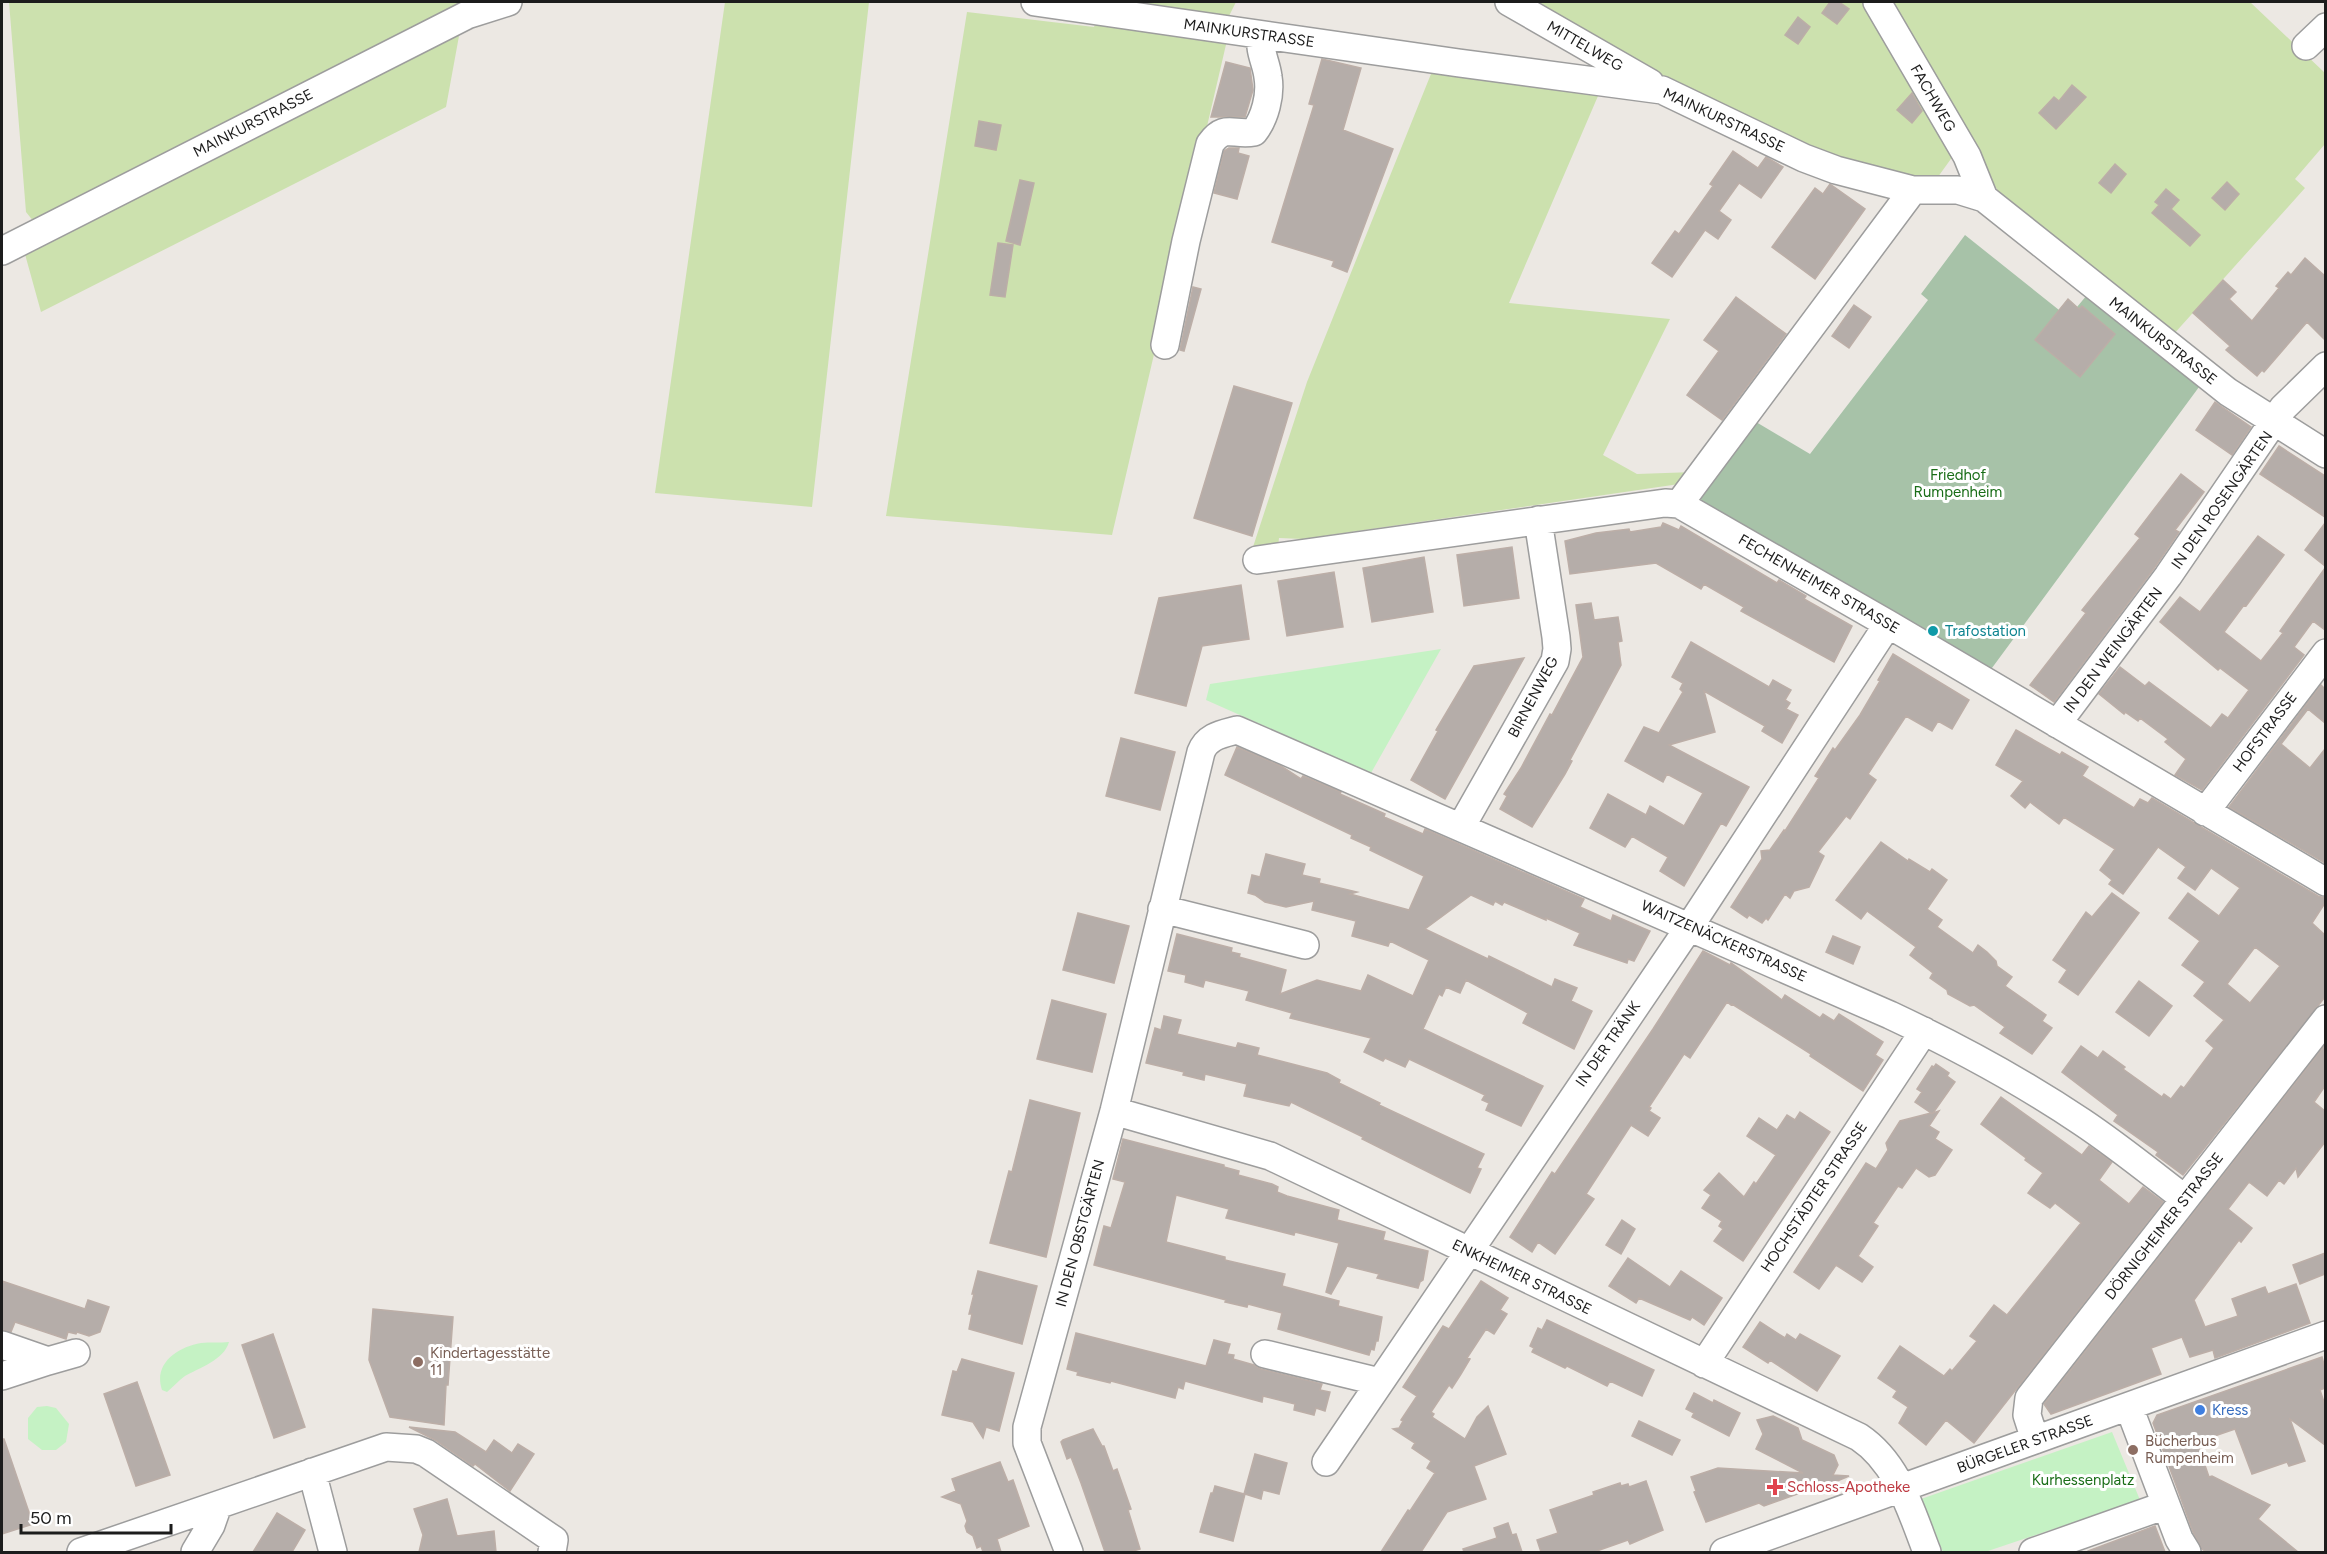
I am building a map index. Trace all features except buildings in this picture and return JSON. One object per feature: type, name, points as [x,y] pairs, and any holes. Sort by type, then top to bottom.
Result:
[{"type":"street","name":"MAINKURSTRASSE","points":[[2,251],[467,15],[508,2]]},
{"type":"street","name":"MAINKURSTRASSE","points":[[1035,2],[1662,90],[1836,171],[1913,190],[1958,190],[1984,198],[2228,392],[2325,454]]},
{"type":"street","name":"MITTELWEG","points":[[1509,2],[1662,90]]},
{"type":"street","name":"FACHWEG","points":[[1877,2],[1967,156],[1984,198]]},
{"type":"street","points":[[2306,46],[2325,27]]},
{"type":"street","points":[[1165,345],[1186,240],[1210,144],[1221,132],[1228,130],[1244,134],[1254,132],[1265,110],[1269,79],[1262,58],[1261,35]]},
{"type":"street","points":[[1257,560],[1665,503],[1679,504],[1913,190]]},
{"type":"street","name":"IN DEN ROSENGÄRTEN","points":[[2168,576],[2290,400],[2325,366]]},
{"type":"street","name":"FECHENHEIMER STRASSE","points":[[1679,504],[1888,624],[2325,882]]},
{"type":"street","name":"BIRNENWEG","points":[[1461,827],[1555,661],[1556,637],[1538,520]]},
{"type":"street","name":"IN DEN WEINGÄRTEN","points":[[2057,724],[2168,576]]},
{"type":"street","name":"IN DER TRÄNK","points":[[1326,1462],[1690,926],[1888,624]]},
{"type":"street","name":"HOFSTRASSE","points":[[2205,812],[2322,664]]},
{"type":"street","name":"WAITZENÄCKERSTRASSE","points":[[1237,730],[1690,926],[1924,1031],[2048,1100],[2118,1147],[2185,1199]]},
{"type":"street","name":"IN DEN OBSTGÄRTEN","points":[[1070,1552],[1027,1443],[1026,1432],[1114,1112],[1203,746],[1214,737],[1237,730]]},
{"type":"street","points":[[1162,909],[1305,945]]},
{"type":"street","name":"DÖRNIGHEIMER STRASSE","points":[[2035,1440],[2027,1415],[2029,1398],[2325,1018]]},
{"type":"street","name":"HOCHSTÄDTER STRASSE","points":[[1704,1364],[1924,1031]]},
{"type":"street","name":"ENKHEIMER STRASSE","points":[[1114,1112],[1270,1156],[1859,1437],[1876,1450],[1903,1489],[1927,1552]]},
{"type":"street","name":"BÜRGELER STRASSE","points":[[1724,1552],[2325,1335]]},
{"type":"street","points":[[2,1345],[48,1361]]},
{"type":"street","points":[[2,1376],[76,1353]]},
{"type":"street","points":[[1264,1353],[1380,1382]]},
{"type":"street","points":[[2128,1407],[2179,1539],[2187,1552]]},
{"type":"street","points":[[85,1552],[386,1447],[416,1449],[442,1463],[554,1540],[552,1552]]},
{"type":"street","points":[[312,1472],[333,1552]]},
{"type":"street","points":[[195,1552],[218,1505]]},
{"type":"street","points":[[2033,1552],[2166,1505]]},
{"type":"green space","points":[[9,2],[462,2],[451,16],[34,222],[26,212]]},
{"type":"green space","points":[[725,2],[869,2],[812,507],[655,493]]},
{"type":"green space","points":[[1086,2],[1236,2],[1226,22]]},
{"type":"green space","points":[[1519,2],[2250,2],[2325,73],[2325,144],[2295,179],[2305,188],[2173,335],[2004,201],[1966,138],[1935,181],[1858,169],[1616,60]]},
{"type":"green space","points":[[967,12],[1094,27],[1098,17],[1228,36],[1112,535],[886,516]]},
{"type":"green space","points":[[450,32],[459,36],[446,107],[41,312],[23,247]]},
{"type":"green space","points":[[1435,64],[1601,89],[1509,303],[1670,319],[1603,455],[1637,474],[1694,472],[1686,483],[1303,539],[1279,538],[1278,547],[1252,550],[1307,382]]},
{"type":"green space","name":"Friedhof Rumpenheim","points":[[1965,235],[2059,310],[2068,299],[2077,307],[2087,295],[2199,387],[1989,672],[1701,503],[1700,488],[1751,419],[1810,454],[1928,300],[1921,294]]},
{"type":"green space","points":[[1441,649],[1371,773],[1206,700],[1210,684]]},
{"type":"green space","points":[[229,1342],[217,1359],[185,1376],[167,1392],[162,1390],[161,1372],[169,1358],[192,1345]]},
{"type":"green space","points":[[37,1407],[56,1408],[69,1424],[66,1442],[56,1450],[42,1450],[28,1439],[28,1418]]},
{"type":"green space","name":"Kurhessenplatz","points":[[2112,1432],[2140,1500],[1985,1552],[1943,1552],[1921,1499]]},
{"type":"place","name":"Trafostation","points":[[1933,631]]},
{"type":"place","name":"Kindertagesstätte 11","points":[[418,1362]]},
{"type":"place","name":"Kress","points":[[2200,1410]]},
{"type":"place","name":"Bücherbus Rumpenheim","points":[[2133,1450]]},
{"type":"place","name":"Schloss-Apotheke","points":[[1775,1487]]}]
